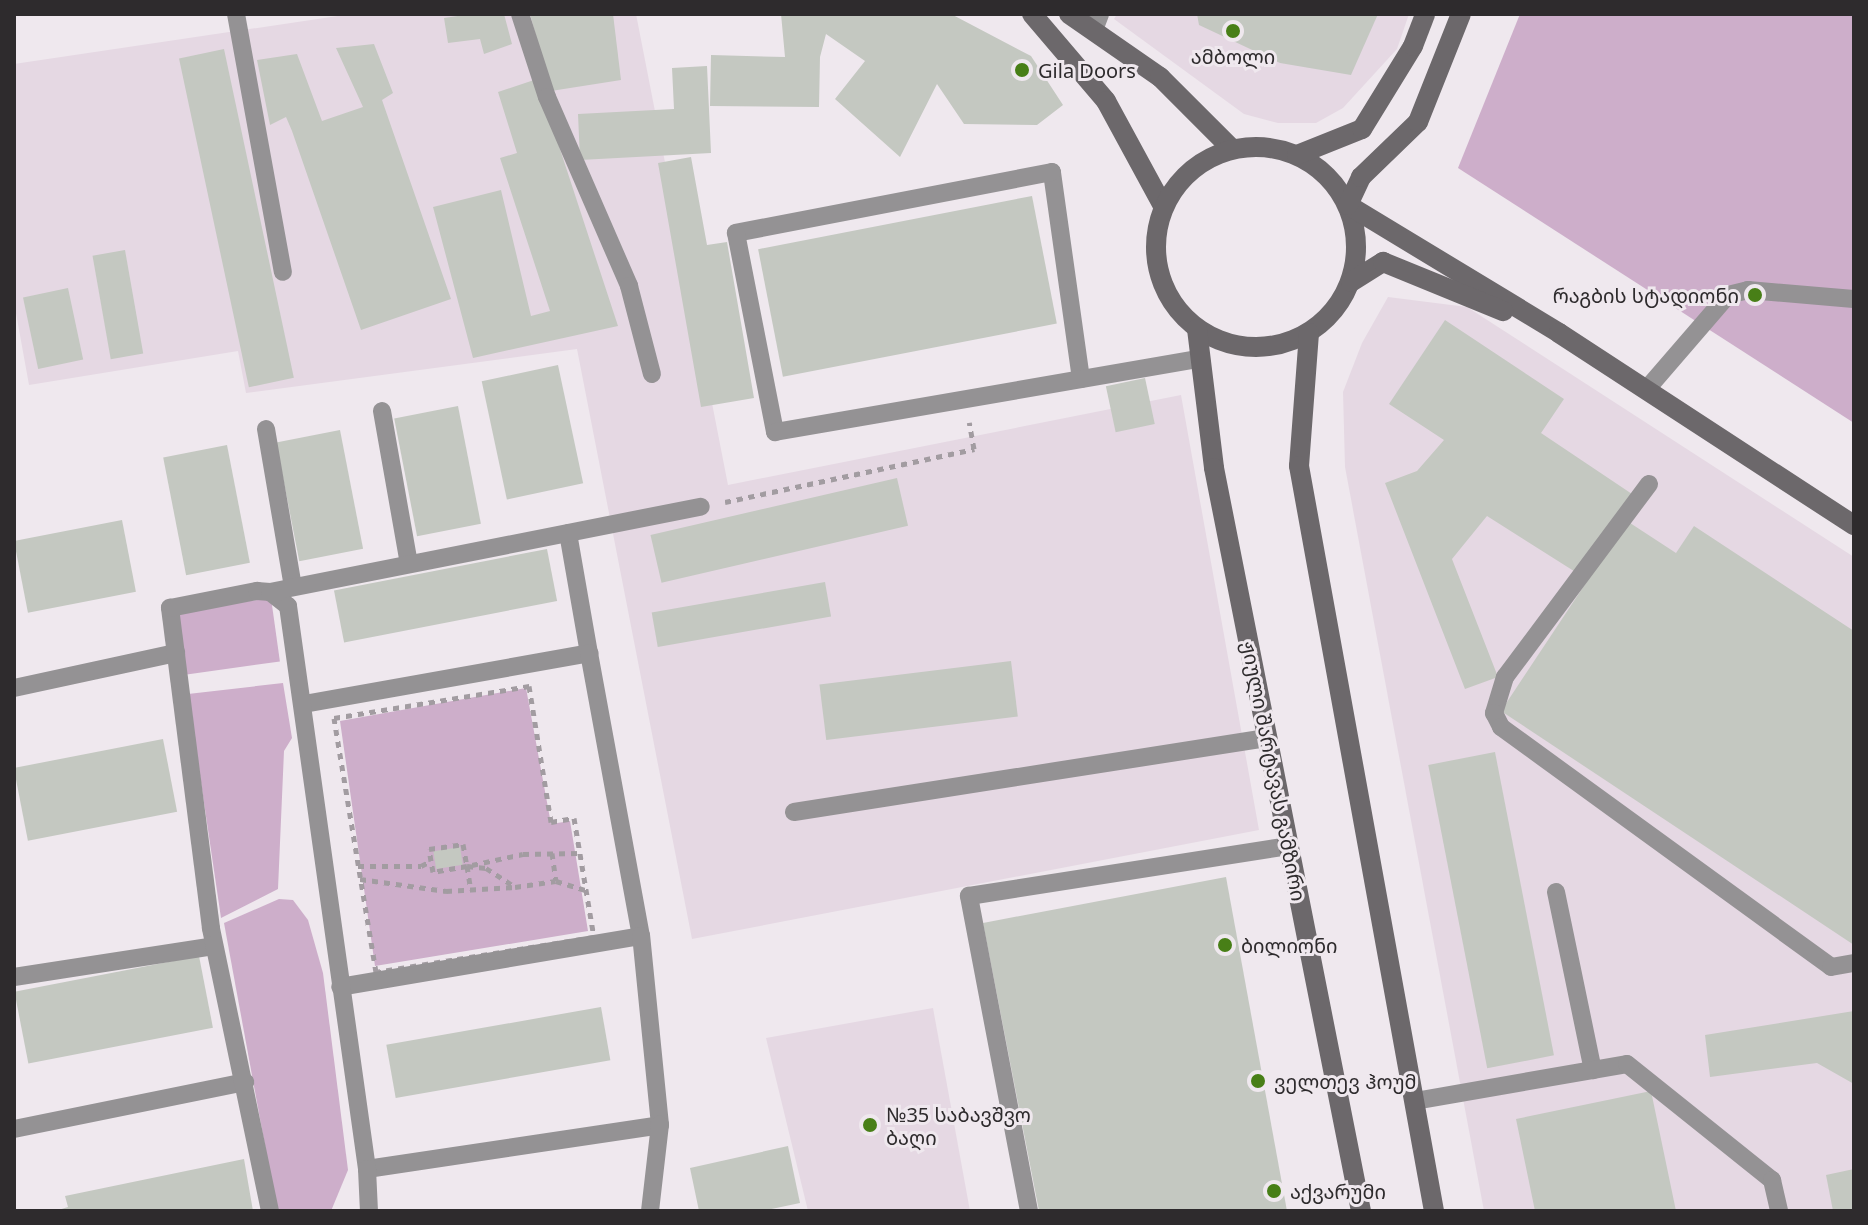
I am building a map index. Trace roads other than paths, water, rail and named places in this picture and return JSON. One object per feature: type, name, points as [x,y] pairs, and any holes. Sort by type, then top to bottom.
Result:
[{"type":"main road","points":[[1032,14],[1106,101],[1163,206]]},
{"type":"main road","points":[[1069,14],[1097,22],[1160,77],[1232,149]]},
{"type":"main road","points":[[1297,155],[1362,129],[1413,46],[1425,14]]},
{"type":"main road","points":[[1461,14],[1418,122],[1361,177],[1348,205],[1356,230],[1351,282],[1334,310],[1309,333],[1273,346],[1233,345],[1197,329],[1173,305],[1158,274],[1155,239],[1163,206],[1192,170],[1232,149],[1265,146],[1297,155],[1318,167],[1348,205],[1559,333],[1854,525]]},
{"type":"main road","points":[[1351,282],[1383,262],[1559,333]]},
{"type":"main road","name":"ჟიული შარტავას გამზირი","points":[[1197,329],[1197,359],[1288,846],[1361,1211]]},
{"type":"main road","points":[[1309,333],[1299,466],[1434,1211]]},
{"type":"lane","points":[[236,14],[283,272]]},
{"type":"lane","points":[[520,14],[547,97],[629,286],[652,374]]},
{"type":"lane","points":[[1081,379],[1052,172],[736,233],[775,432],[1197,359]]},
{"type":"lane","points":[[1646,390],[1728,295],[1748,290],[1854,299]]},
{"type":"lane","points":[[382,411],[409,564]]},
{"type":"lane","points":[[266,429],[293,587]]},
{"type":"lane","points":[[1649,484],[1505,677],[1494,713],[1501,727],[1831,967],[1854,963]]},
{"type":"lane","points":[[270,1211],[214,946],[170,608],[270,592],[701,507]]},
{"type":"lane","points":[[568,533],[641,936],[660,1125],[650,1211]]},
{"type":"lane","points":[[270,592],[288,606],[304,704],[367,1169],[369,1211]]},
{"type":"lane","points":[[14,688],[176,653]]},
{"type":"lane","points":[[304,704],[589,653]]},
{"type":"lane","points":[[794,812],[1268,738]]},
{"type":"lane","points":[[1029,1211],[969,896],[1288,846]]},
{"type":"lane","points":[[1556,892],[1593,1070]]},
{"type":"lane","points":[[340,987],[641,936]]},
{"type":"lane","points":[[14,977],[214,946]]},
{"type":"lane","points":[[1415,1101],[1627,1064],[1772,1180],[1779,1211]]},
{"type":"lane","points":[[14,1129],[245,1082]]},
{"type":"lane","points":[[367,1169],[660,1125]]},
{"type":"place","name":"ამბოლი","points":[[1233,31]]},
{"type":"place","name":"Gila Doors","points":[[1022,70]]},
{"type":"place","name":"რაგბის სტადიონი","points":[[1755,295]]},
{"type":"place","name":"ბილიონი","points":[[1225,945]]},
{"type":"place","name":"ველთევ ჰოუმ","points":[[1258,1081]]},
{"type":"place","name":"№35 საბავშვო ბაღი","points":[[870,1125]]},
{"type":"place","name":"აქვარუმი","points":[[1274,1191]]}]
